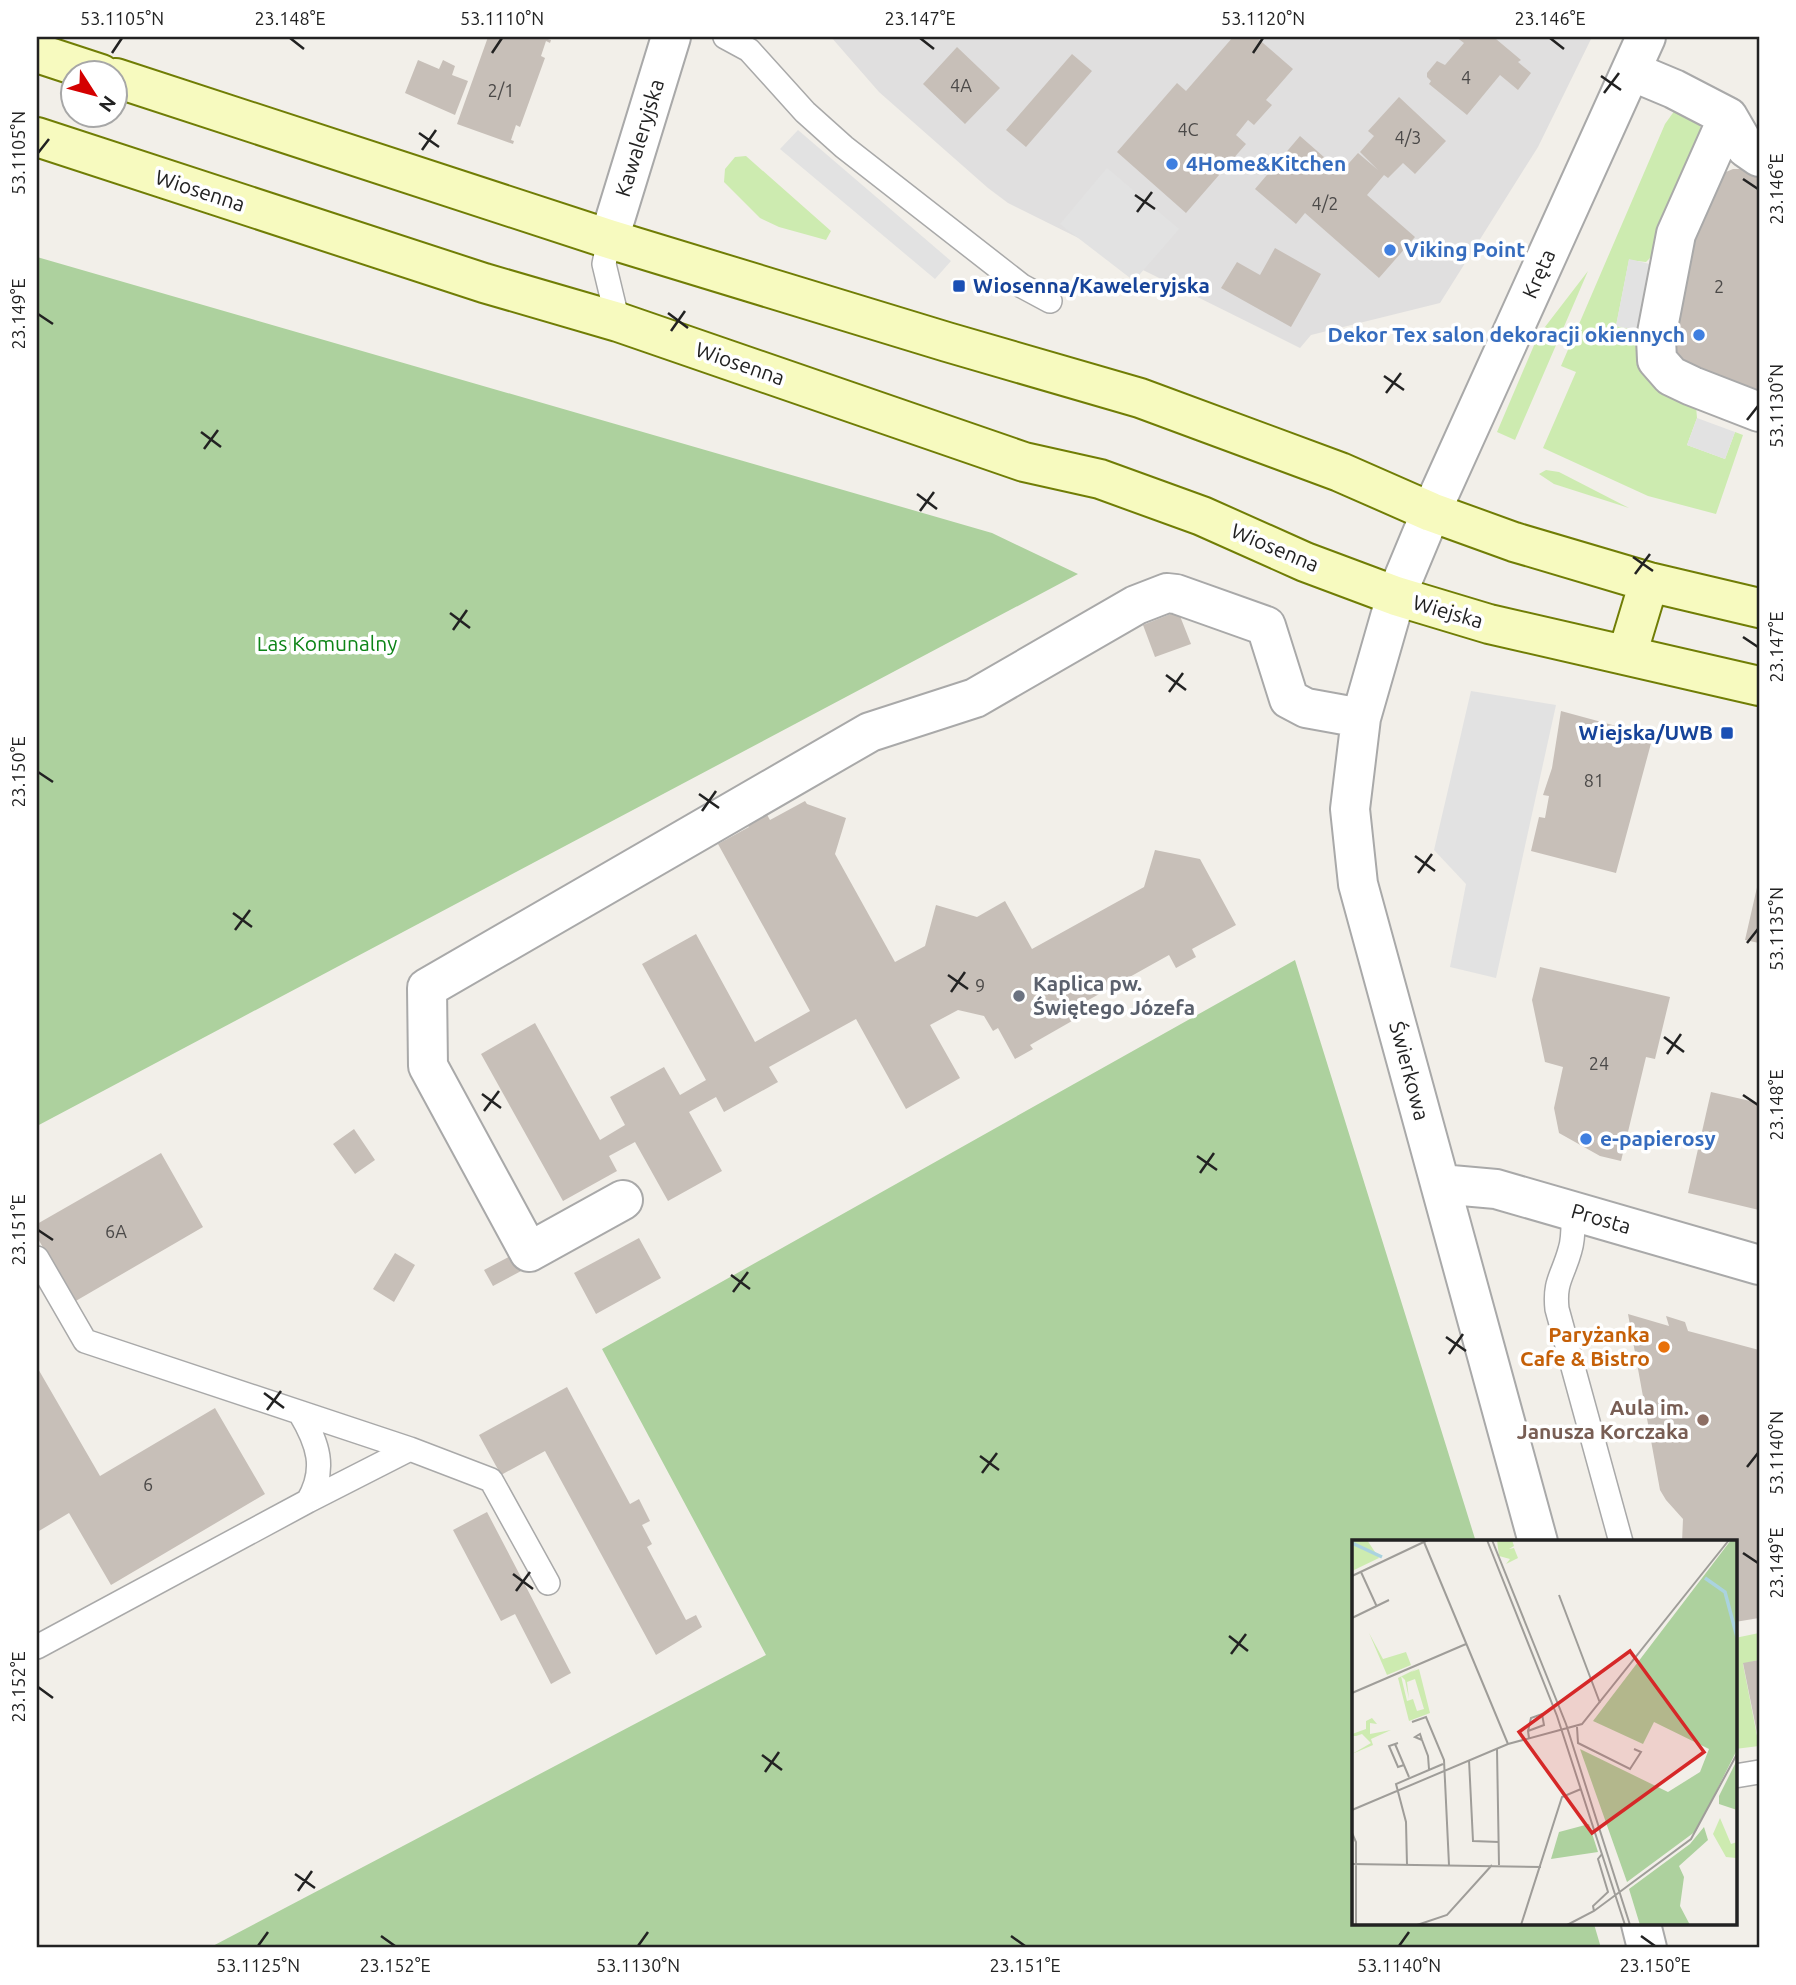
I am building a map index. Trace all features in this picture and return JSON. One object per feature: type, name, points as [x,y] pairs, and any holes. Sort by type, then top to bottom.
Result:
[{"type":"main road","points":[[37,53],[60,61]]},
{"type":"main road","points":[[130,83],[610,239],[1140,398],[1340,472],[1432,512],[1514,542],[1648,582],[1759,608]]},
{"type":"main road","name":"Wiosenna","points":[[37,137],[484,283],[618,322],[1024,462],[1100,479],[1202,516],[1305,562],[1396,596]]},
{"type":"main road","points":[[1627,655],[1648,582]]},
{"type":"main road","name":"Wiejska","points":[[1396,596],[1489,624],[1759,686]]},
{"type":"street","name":"Kawaleryjska","points":[[610,239],[671,37]]},
{"type":"street","name":"Kręta","points":[[1432,512],[1646,37]]},
{"type":"street","points":[[1632,71],[1728,117],[1746,148],[1759,157]]},
{"type":"street","points":[[1728,117],[1676,234],[1656,338],[1657,360],[1671,376],[1759,412]]},
{"type":"street","name":"Wiejska","points":[[1396,596],[1432,512]]},
{"type":"street","points":[[623,1200],[529,1252],[428,1066],[427,988],[870,732],[975,698],[1136,605],[1167,593],[1266,626],[1289,699],[1306,708],[1361,718]]},
{"type":"street","name":"Świerkowa","points":[[1396,596],[1361,718],[1350,809],[1358,884],[1537,1540]]},
{"type":"street","name":"Prosta","points":[[1440,1184],[1496,1189],[1759,1265]]},
{"type":"street","points":[[1642,1926],[1647,1948]]},
{"type":"lane","points":[[725,37],[749,50],[805,112],[844,147],[1022,286],[1050,301]]},
{"type":"lane","points":[[610,239],[604,264],[618,322]]},
{"type":"lane","points":[[1573,1211],[1573,1239],[1555,1290],[1557,1310],[1620,1540]]},
{"type":"lane","points":[[37,1258],[85,1340],[410,1449],[491,1480],[548,1583]]},
{"type":"lane","points":[[300,1413],[313,1435],[319,1460],[317,1486],[308,1501]]},
{"type":"lane","points":[[37,1647],[410,1449]]},
{"type":"lane","points":[[1736,1776],[1759,1772]]},
{"type":"shaded area","points":[[831,37],[1592,37],[1538,147],[1440,303],[1311,335],[1300,348],[1008,203],[879,92]]},
{"type":"shaded area","points":[[798,130],[951,261],[935,279],[780,149]]},
{"type":"shaded area","points":[[1107,168],[1179,229],[1134,281],[1060,224]]},
{"type":"shaded area","points":[[1629,259],[1654,265],[1640,331],[1616,326]]},
{"type":"shaded area","points":[[1697,418],[1735,432],[1725,459],[1687,445]]},
{"type":"shaded area","points":[[1471,691],[1556,705],[1496,978],[1450,967],[1466,884],[1434,850]]},
{"type":"green space","points":[[1675,110],[1697,120],[1704,135],[1655,253],[1646,262],[1629,260],[1616,326],[1637,331],[1696,406],[1697,418],[1687,445],[1725,459],[1735,432],[1743,435],[1716,514],[1648,496],[1543,448],[1576,372],[1561,366],[1665,124]]},
{"type":"green space","points":[[746,156],[831,231],[826,240],[779,227],[760,218],[724,182],[725,169],[735,157]]},
{"type":"green space","name":"Las Komunalny","points":[[37,257],[992,533],[1078,574],[37,1126]]},
{"type":"green space","points":[[1588,271],[1515,440],[1497,432],[1538,336]]},
{"type":"green space","points":[[1546,470],[1559,472],[1629,508],[1554,484],[1539,474]]},
{"type":"green space","points":[[1295,960],[1475,1540],[1352,1540],[1352,1926],[1595,1926],[1601,1948],[209,1948],[766,1655],[602,1349]]},
{"type":"green space","points":[[1759,1633],[1759,1660],[1743,1664],[1759,1746],[1736,1749],[1736,1638]]},
{"type":"building","points":[[488,37],[541,37],[551,40],[550,43],[546,41],[541,56],[545,58],[520,127],[516,125],[511,140],[514,141],[513,144],[457,124]]},
{"type":"building","points":[[1233,37],[1256,37],[1293,69],[1266,100],[1272,105],[1254,125],[1248,120],[1236,135],[1246,144],[1186,213],[1117,152],[1177,83],[1186,91]]},
{"type":"building","points":[[1456,37],[1497,37],[1496,39],[1521,60],[1518,62],[1531,73],[1518,90],[1500,75],[1467,115],[1429,84],[1431,81],[1427,77],[1427,73],[1437,61],[1445,65],[1464,43]]},
{"type":"building","points":[[957,47],[1000,88],[965,124],[923,84]]},
{"type":"building","points":[[1072,54],[1092,71],[1026,147],[1006,130]]},
{"type":"building","points":[[418,60],[439,69],[443,60],[455,66],[452,75],[468,81],[455,115],[405,93]]},
{"type":"building","points":[[1399,97],[1446,141],[1415,174],[1403,163],[1388,178],[1384,175],[1367,195],[1415,237],[1379,278],[1305,213],[1296,224],[1255,189],[1300,136],[1341,172],[1358,153],[1378,170],[1360,152],[1374,136],[1368,131]]},
{"type":"building","points":[[1733,169],[1747,169],[1759,175],[1759,399],[1672,358],[1691,234],[1721,174]]},
{"type":"building","points":[[1275,248],[1321,274],[1291,327],[1221,288],[1237,262],[1260,275]]},
{"type":"building","points":[[1178,611],[1191,644],[1155,657],[1143,625]]},
{"type":"building","points":[[1561,711],[1653,736],[1616,873],[1531,851],[1539,817],[1545,818],[1549,796],[1543,795],[1552,768]]},
{"type":"building","points":[[805,801],[846,818],[835,854],[895,962],[925,946],[936,905],[977,917],[1005,901],[1032,949],[1144,887],[1155,850],[1200,859],[1236,925],[1192,949],[1196,957],[1176,968],[1169,955],[1067,1012],[1072,1021],[1030,1045],[1033,1049],[1015,1059],[998,1028],[993,1031],[984,1016],[958,1010],[930,1025],[960,1078],[906,1109],[856,1019],[769,1067],[778,1082],[724,1112],[716,1097],[689,1112],[722,1171],[668,1201],[635,1142],[609,1156],[617,1171],[563,1201],[481,1054],[535,1023],[600,1140],[625,1125],[610,1097],[664,1067],[680,1095],[706,1080],[642,964],[696,934],[755,1042],[810,1011],[718,844],[749,827],[747,824],[766,813],[770,820]]},
{"type":"building","points":[[1759,884],[1759,943],[1745,940]]},
{"type":"building","points":[[1540,967],[1670,997],[1655,1059],[1646,1057],[1621,1161],[1600,1156],[1559,1133],[1554,1108],[1563,1067],[1545,1062],[1532,1000]]},
{"type":"building","points":[[1711,1092],[1759,1103],[1759,1210],[1688,1193]]},
{"type":"building","points":[[354,1129],[375,1160],[355,1174],[333,1144]]},
{"type":"building","points":[[161,1153],[203,1227],[74,1302],[37,1237],[37,1224]]},
{"type":"building","points":[[639,1238],[661,1278],[596,1314],[574,1273]]},
{"type":"building","points":[[395,1253],[415,1265],[394,1302],[373,1289]]},
{"type":"building","points":[[514,1254],[523,1270],[493,1286],[484,1270]]},
{"type":"building","name":"Aula im. Janusza Korczaka","points":[[1628,1314],[1669,1326],[1666,1316],[1685,1322],[1688,1331],[1759,1350],[1759,1618],[1736,1622],[1736,1540],[1682,1540],[1683,1519],[1660,1490]]},
{"type":"building","points":[[37,1367],[100,1476],[215,1408],[265,1494],[111,1585],[69,1513],[39,1531],[37,1528]]},
{"type":"building","points":[[567,1387],[630,1504],[639,1499],[650,1521],[642,1525],[652,1544],[647,1547],[686,1620],[696,1615],[702,1627],[656,1655],[545,1451],[501,1475],[479,1435]]},
{"type":"building","points":[[487,1512],[571,1673],[551,1684],[515,1614],[501,1621],[453,1530]]},
{"type":"building","points":[[1759,1660],[1759,1737],[1758,1738],[1743,1663]]},
{"type":"place","name":"4Home&Kitchen","points":[[1172,164]]},
{"type":"place","name":"Viking Point","points":[[1390,250]]},
{"type":"place","name":"Wiosenna/Kaweleryjska","points":[[959,286]]},
{"type":"place","name":"Dekor Tex salon dekoracji okiennych","points":[[1699,335]]},
{"type":"place","name":"Wiejska/UWB","points":[[1727,733]]},
{"type":"place","name":"Kaplica pw. Świętego Józefa","points":[[1019,996]]},
{"type":"place","name":"e-papierosy","points":[[1586,1139]]},
{"type":"place","name":"Paryżanka Cafe & Bistro","points":[[1664,1347]]},
{"type":"place","name":"Aula im. Janusza Korczaka","points":[[1703,1420]]}]
